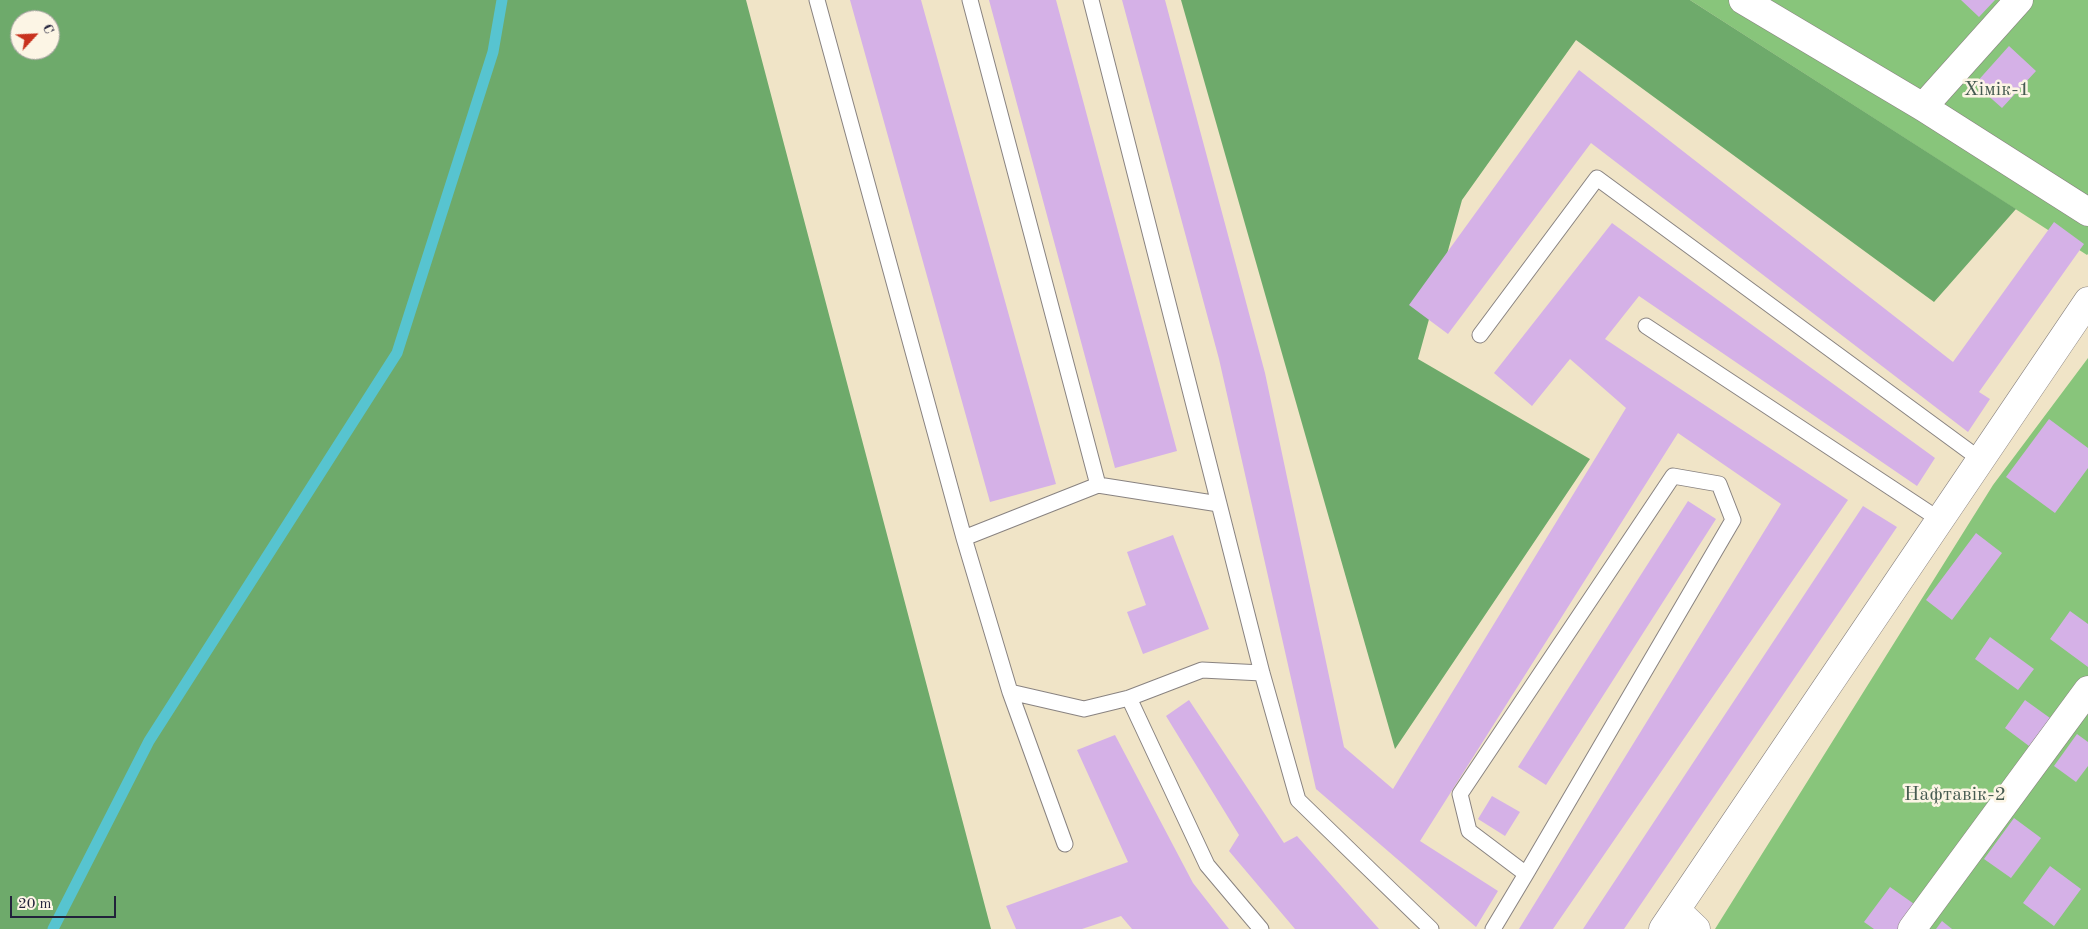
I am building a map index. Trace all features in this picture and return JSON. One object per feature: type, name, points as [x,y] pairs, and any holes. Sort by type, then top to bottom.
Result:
[{"type":"street","points":[[1743,0],[1923,107],[2088,212]]},
{"type":"street","points":[[1923,107],[2019,0]]},
{"type":"street","points":[[1696,929],[1669,919],[2088,302]]},
{"type":"street","points":[[1912,929],[2088,690]]},
{"type":"lane","points":[[817,0],[964,538],[1010,692],[1065,844]]},
{"type":"lane","points":[[970,0],[1098,486]]},
{"type":"lane","points":[[1091,0],[1262,673],[1298,800],[1432,929]]},
{"type":"lane","points":[[1480,335],[1597,178],[1981,460]]},
{"type":"lane","points":[[1646,326],[1940,520]]},
{"type":"lane","points":[[1493,929],[1526,874],[1733,520],[1719,484],[1673,476],[1460,794],[1469,831],[1526,874]]},
{"type":"lane","points":[[964,538],[1098,486],[1219,504]]},
{"type":"lane","points":[[1010,692],[1084,710],[1129,698],[1202,670],[1262,673]]},
{"type":"lane","points":[[1129,698],[1207,865],[1261,929]]},
{"type":"green space","points":[[0,0],[746,0],[991,929],[0,929]]},
{"type":"green space","points":[[1181,0],[1690,0],[2016,209],[1934,302],[1576,40],[1462,200],[1418,359],[1590,459],[1395,749]]},
{"type":"green space","name":"Хімік-1","points":[[1690,0],[2088,0],[2088,254],[2087,255]]},
{"type":"green space","name":"Нафтавік-2","points":[[2088,358],[2088,929],[1715,929],[1993,485]]},
{"type":"building","points":[[850,0],[921,0],[1056,484],[990,502]]},
{"type":"building","points":[[989,0],[1056,0],[1177,451],[1115,468]]},
{"type":"building","points":[[1122,0],[1165,0],[1265,373],[1344,747],[1393,789],[1626,408],[1570,359],[1532,406],[1494,373],[1612,223],[1935,458],[1917,486],[1639,296],[1605,339],[1848,500],[1553,929],[1519,929],[1781,504],[1678,433],[1420,841],[1498,891],[1476,927],[1316,789],[1219,359]]},
{"type":"building","points":[[1961,0],[1995,0],[1979,17]]},
{"type":"building","points":[[2009,46],[2036,71],[2002,108],[1975,84]]},
{"type":"building","points":[[1579,70],[1953,362],[2054,222],[2084,244],[1979,392],[1990,399],[1968,432],[1591,143],[1448,334],[1409,305]]},
{"type":"building","points":[[2049,419],[2088,448],[2088,468],[2055,513],[2006,477]]},
{"type":"building","points":[[1688,501],[1716,519],[1546,785],[1518,767]]},
{"type":"building","points":[[1863,506],[1897,527],[1624,929],[1583,929]]},
{"type":"building","points":[[1976,533],[2002,553],[1952,620],[1926,600]]},
{"type":"building","points":[[1173,535],[1209,629],[1143,654],[1127,612],[1146,605],[1127,552]]},
{"type":"building","points":[[2070,611],[2088,624],[2088,667],[2050,639]]},
{"type":"building","points":[[1990,637],[2034,669],[2018,690],[1975,659]]},
{"type":"building","points":[[1189,700],[1284,843],[1297,836],[1379,929],[1295,929],[1229,851],[1239,835],[1166,716]]},
{"type":"building","points":[[2025,700],[2050,718],[2029,746],[2005,728]]},
{"type":"building","points":[[2077,734],[2088,742],[2088,766],[2076,782],[2054,766]]},
{"type":"building","points":[[1115,735],[1193,883],[1229,929],[1132,929],[1121,916],[1082,929],[1016,929],[1006,906],[1128,862],[1077,750]]},
{"type":"building","points":[[1492,796],[1520,812],[1505,836],[1478,819]]},
{"type":"building","points":[[2014,818],[2041,838],[2011,878],[1984,859]]},
{"type":"building","points":[[2050,866],[2081,889],[2054,926],[2023,903]]},
{"type":"building","points":[[1890,887],[1917,906],[1900,929],[1874,929],[1864,922]]},
{"type":"building","points":[[1942,921],[1952,929],[1936,929]]},
{"type":"waterway","points":[[53,929],[149,741],[397,353],[493,52],[502,0]]}]
